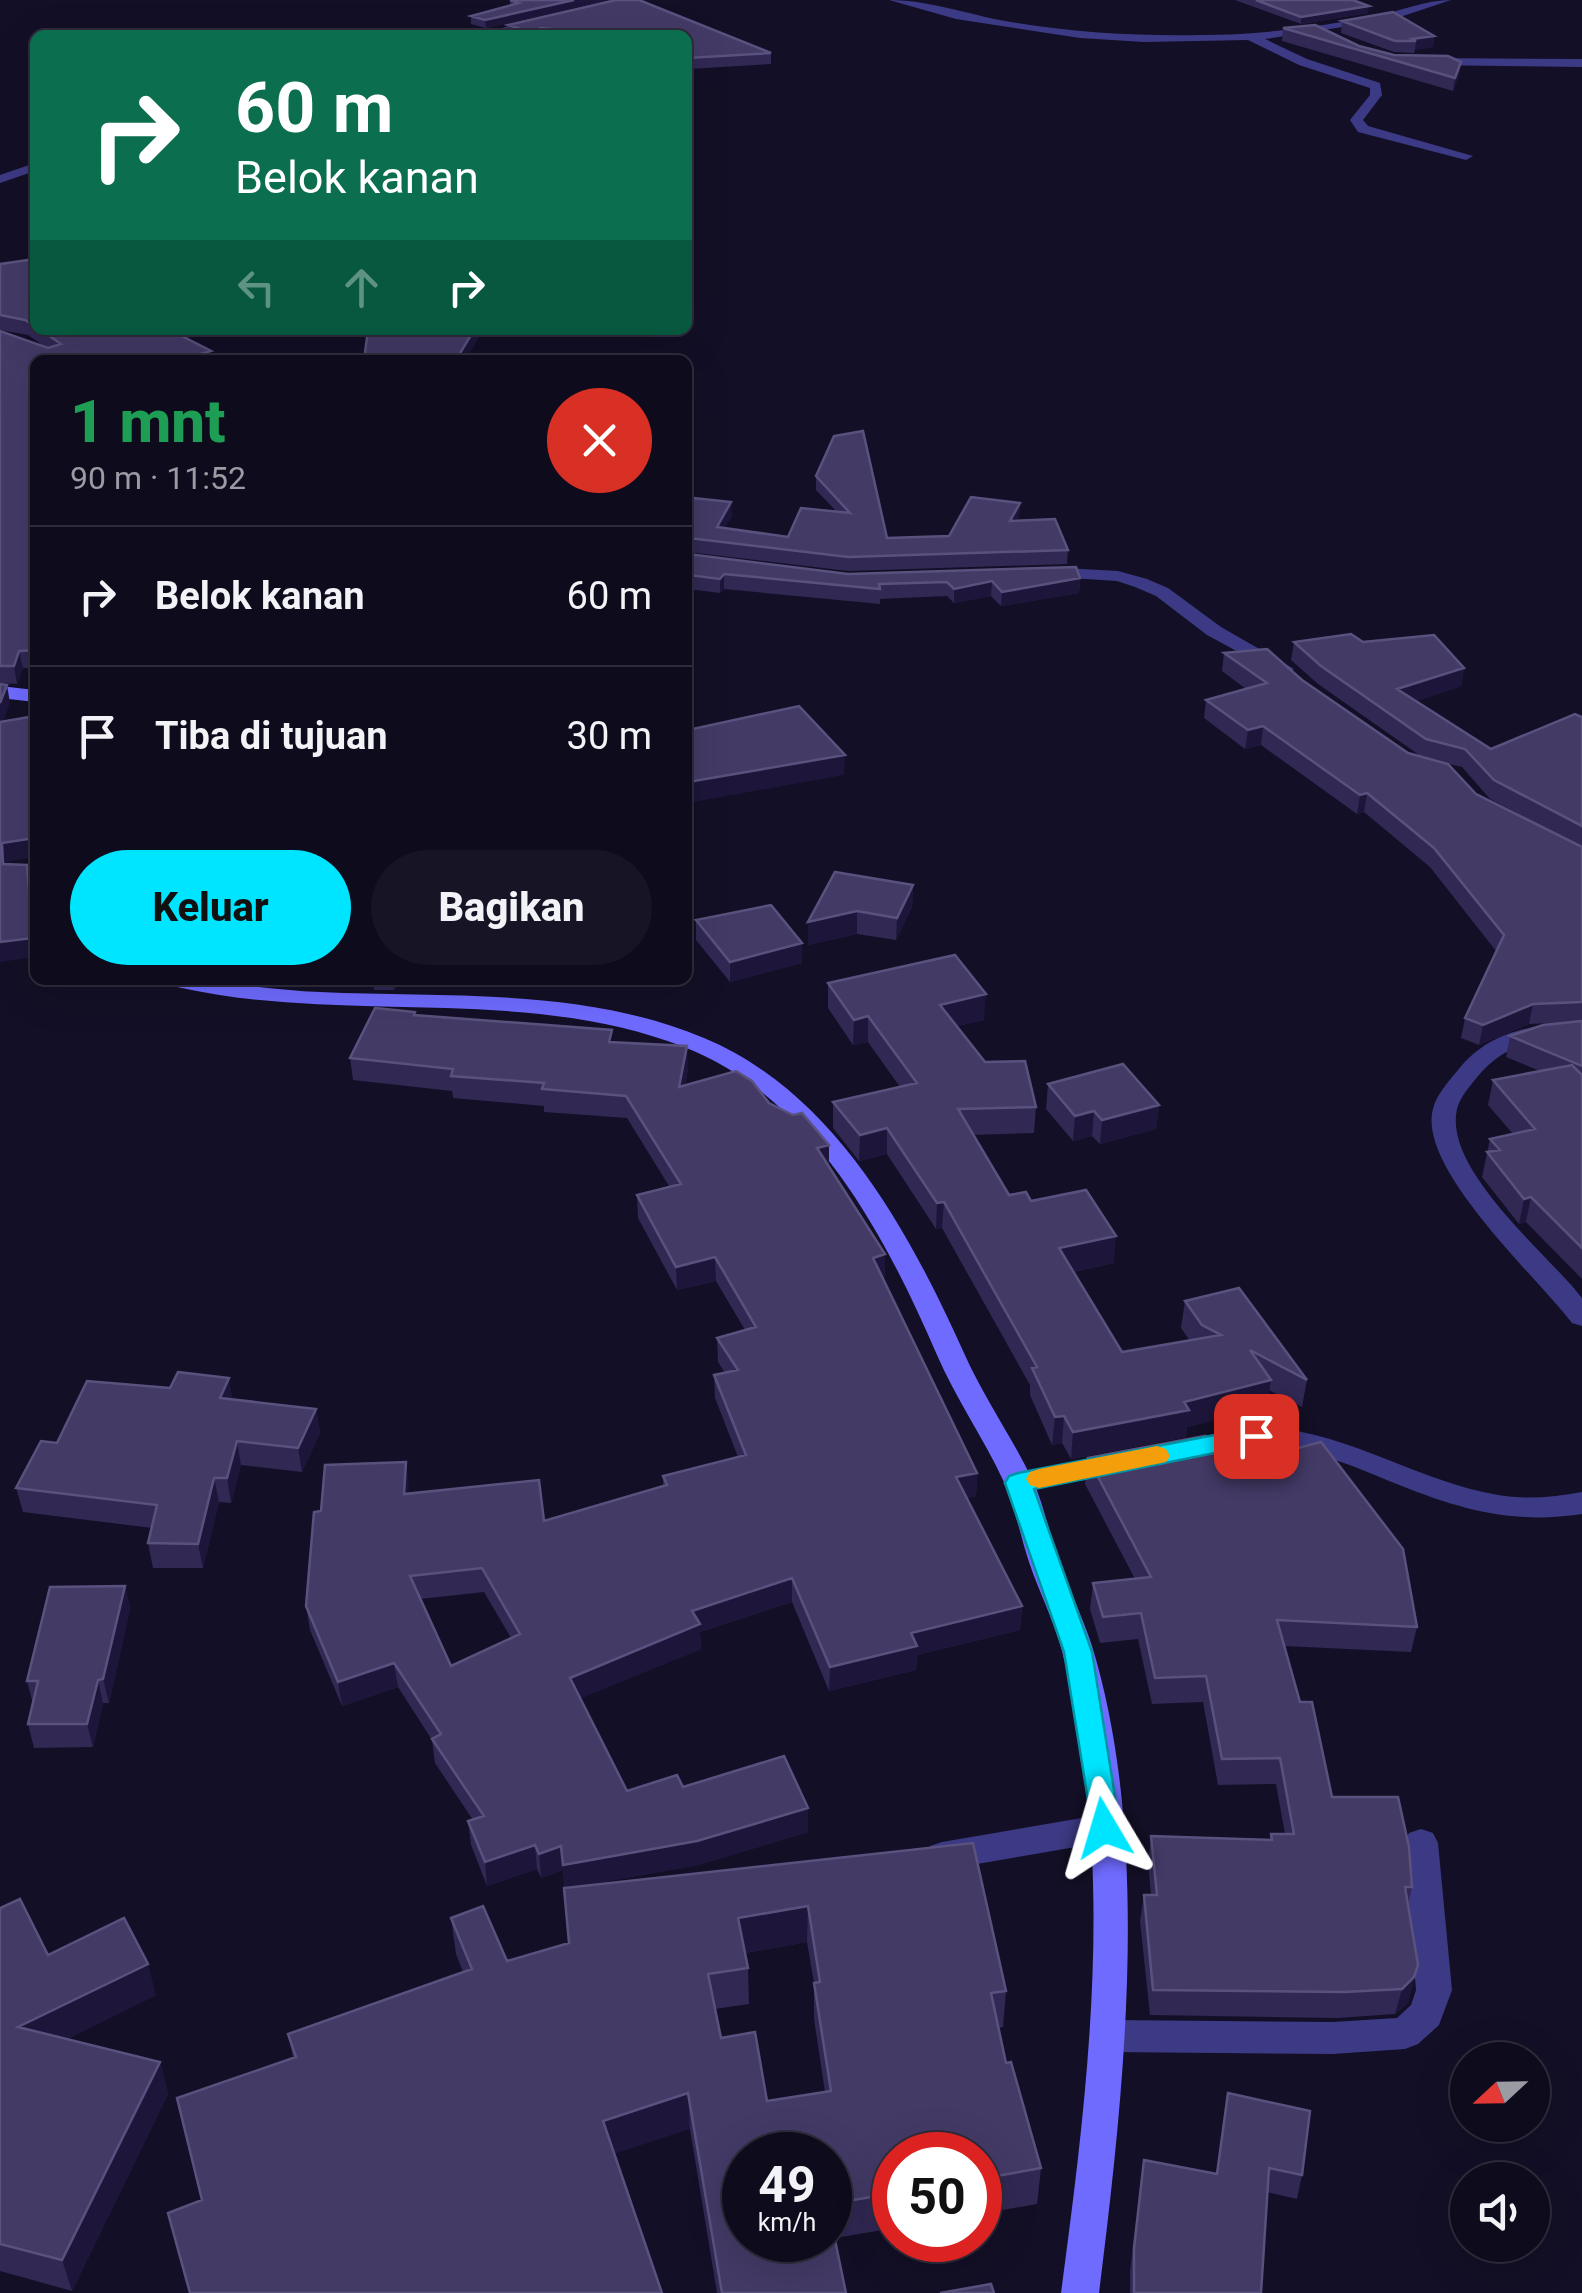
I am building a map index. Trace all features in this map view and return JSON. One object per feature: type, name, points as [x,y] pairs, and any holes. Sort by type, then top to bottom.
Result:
[{"type":"main road","points":[[0,692],[30,695]]},
{"type":"main road","points":[[204,985],[268,997],[367,998],[569,1012],[650,1026],[698,1044],[744,1068],[844,1164],[934,1317],[971,1403],[1018,1483],[1078,1652],[1104,1828],[1108,2036],[1080,2293]]},
{"type":"street","points":[[895,0],[950,14],[1058,32],[1154,38],[1317,30],[1395,16],[1445,0]]},
{"type":"street","points":[[502,30],[553,19]]},
{"type":"street","points":[[1317,30],[1345,44]]},
{"type":"street","points":[[1249,36],[1303,62],[1376,86],[1376,95],[1356,120],[1363,129],[1466,156]]},
{"type":"street","points":[[1411,61],[1582,63]]},
{"type":"street","points":[[0,179],[30,169]]},
{"type":"street","points":[[1030,572],[1118,576],[1141,583],[1162,592],[1214,631],[1274,660],[1297,681]]},
{"type":"street","points":[[1582,1032],[1547,1030],[1508,1038],[1475,1062],[1444,1114],[1449,1155],[1468,1184],[1582,1317]]},
{"type":"street","points":[[1018,1483],[1256,1436],[1348,1454],[1475,1501],[1518,1510],[1560,1510],[1582,1504]]},
{"type":"street","points":[[910,1862],[1104,1828]]},
{"type":"street","points":[[1108,2036],[1333,2038],[1405,2033],[1426,2014],[1434,1990],[1422,1843]]},
{"type":"building","points":[[510,0],[574,0],[485,20],[471,16],[519,3]]},
{"type":"building","points":[[616,0],[639,0],[771,53],[692,58],[692,30],[523,30],[508,25]]},
{"type":"building","points":[[1256,0],[1353,0],[1369,6],[1301,17]]},
{"type":"building","points":[[1393,12],[1434,36],[1395,41],[1342,21]]},
{"type":"building","points":[[1315,25],[1359,46],[1394,55],[1448,56],[1461,62],[1455,78],[1283,28]]},
{"type":"building","points":[[30,260],[30,323],[0,315],[0,264]]},
{"type":"building","points":[[0,331],[48,348],[61,344],[48,335],[180,335],[211,351],[197,355],[30,355],[30,650],[19,651],[14,666],[0,666]]},
{"type":"building","points":[[367,335],[471,335],[459,355],[365,355]]},
{"type":"building","points":[[863,431],[887,538],[949,536],[971,497],[1020,503],[1010,521],[1055,519],[1068,550],[848,557],[692,538],[694,498],[731,502],[717,527],[788,537],[801,508],[850,513],[816,476],[834,436]]},
{"type":"building","points":[[692,554],[848,574],[1076,567],[1080,578],[1002,592],[992,581],[954,589],[947,582],[879,584],[880,589],[724,574],[720,579],[692,576]]},
{"type":"building","points":[[1351,634],[1363,642],[1434,635],[1464,668],[1397,689],[1491,749],[1575,714],[1582,717],[1582,826],[1494,780],[1465,749],[1426,739],[1321,666],[1294,642]]},
{"type":"building","points":[[1267,649],[1302,680],[1408,753],[1448,764],[1476,794],[1582,847],[1582,1002],[1533,1004],[1483,1025],[1465,1018],[1504,935],[1434,848],[1367,793],[1360,795],[1263,726],[1248,730],[1206,700],[1267,683],[1224,653]]},
{"type":"building","points":[[0,684],[7,685],[0,703]]},
{"type":"building","points":[[799,706],[845,755],[692,781],[692,729]]},
{"type":"building","points":[[30,717],[30,839],[2,843],[3,864],[27,865],[30,938],[0,942],[0,722]]},
{"type":"building","points":[[835,872],[913,885],[897,918],[857,911],[808,922]]},
{"type":"building","points":[[771,905],[802,943],[730,962],[696,920]]},
{"type":"building","points":[[955,955],[986,994],[940,1005],[985,1062],[1025,1061],[1036,1107],[958,1109],[1009,1195],[1026,1192],[1031,1201],[1086,1190],[1116,1236],[1059,1248],[1122,1352],[1221,1335],[1202,1325],[1185,1301],[1239,1288],[1307,1380],[1250,1350],[1271,1380],[1184,1402],[1189,1410],[1073,1432],[1064,1416],[1055,1417],[1032,1368],[1037,1367],[944,1202],[937,1203],[887,1128],[860,1135],[833,1102],[917,1083],[868,1016],[854,1020],[828,983]]},
{"type":"building","points":[[375,1008],[415,1012],[414,1015],[612,1030],[609,1042],[687,1046],[679,1087],[736,1071],[752,1081],[769,1103],[793,1115],[802,1113],[829,1145],[817,1148],[885,1254],[873,1258],[977,1473],[956,1477],[1022,1606],[911,1633],[917,1646],[830,1667],[792,1578],[692,1611],[700,1624],[570,1678],[627,1791],[677,1775],[683,1787],[784,1756],[808,1808],[697,1841],[563,1865],[561,1846],[539,1854],[535,1845],[485,1862],[468,1821],[484,1816],[432,1739],[441,1734],[394,1663],[338,1682],[306,1606],[314,1512],[321,1511],[325,1465],[406,1462],[404,1494],[539,1480],[544,1521],[667,1485],[663,1476],[746,1455],[714,1375],[738,1370],[717,1338],[756,1327],[715,1257],[676,1267],[637,1195],[681,1184],[626,1096],[542,1089],[544,1083],[451,1076],[453,1069],[350,1058]],"holes":[[[482,1568],[520,1634],[451,1666],[410,1576]]]},
{"type":"building","points":[[1582,1021],[1582,1066],[1510,1036],[1543,1025]]},
{"type":"building","points":[[1123,1064],[1159,1105],[1102,1120],[1094,1111],[1075,1116],[1048,1084]]},
{"type":"building","points":[[1572,1065],[1582,1075],[1582,1248],[1531,1197],[1524,1199],[1487,1152],[1500,1150],[1490,1139],[1535,1129],[1493,1080]]},
{"type":"building","points":[[178,1372],[229,1378],[220,1398],[316,1409],[298,1448],[237,1441],[227,1478],[214,1478],[198,1544],[148,1543],[157,1505],[16,1488],[41,1441],[57,1443],[87,1381],[170,1388]]},
{"type":"building","points":[[1205,1436],[1225,1467],[1321,1442],[1403,1549],[1417,1627],[1277,1620],[1300,1702],[1312,1702],[1332,1797],[1398,1797],[1409,1847],[1412,1887],[1405,1887],[1418,1965],[1414,1977],[1402,1989],[1153,1990],[1144,1895],[1157,1895],[1151,1836],[1272,1840],[1271,1834],[1294,1834],[1280,1758],[1222,1759],[1206,1676],[1155,1678],[1141,1613],[1103,1617],[1093,1583],[1151,1577],[1088,1458]]},
{"type":"building","points":[[125,1586],[103,1679],[98,1680],[87,1724],[28,1724],[38,1681],[27,1681],[50,1587]]},
{"type":"building","points":[[973,1843],[1006,1991],[991,1993],[1006,2063],[1011,2062],[1041,2168],[1002,2175],[1002,2132],[872,2132],[872,2197],[852,2200],[852,2132],[722,2132],[722,2262],[840,2262],[846,2293],[722,2293],[688,2093],[603,2121],[662,2293],[190,2293],[168,2213],[202,2200],[177,2098],[296,2057],[288,2034],[472,1969],[451,1918],[483,1906],[507,1961],[569,1943],[564,1888]],"holes":[[[808,1906],[820,1982],[814,1983],[831,2091],[767,2101],[755,2032],[721,2038],[708,1974],[748,1968],[738,1918]]]},
{"type":"building","points":[[20,1899],[48,1955],[124,1918],[148,1964],[18,2027],[160,2062],[62,2260],[0,2244],[0,1908]]},
{"type":"building","points":[[1228,2093],[1310,2111],[1302,2175],[1269,2168],[1261,2293],[1134,2293],[1134,2248],[1144,2160],[1217,2174]]},
{"type":"building","points":[[991,2284],[994,2293],[940,2293]]},
{"type":"slow traffic","points":[[1039,1479],[1157,1456]]},
{"type":"route","points":[[1104,1828],[1078,1652],[1018,1483],[1256,1436]]}]
